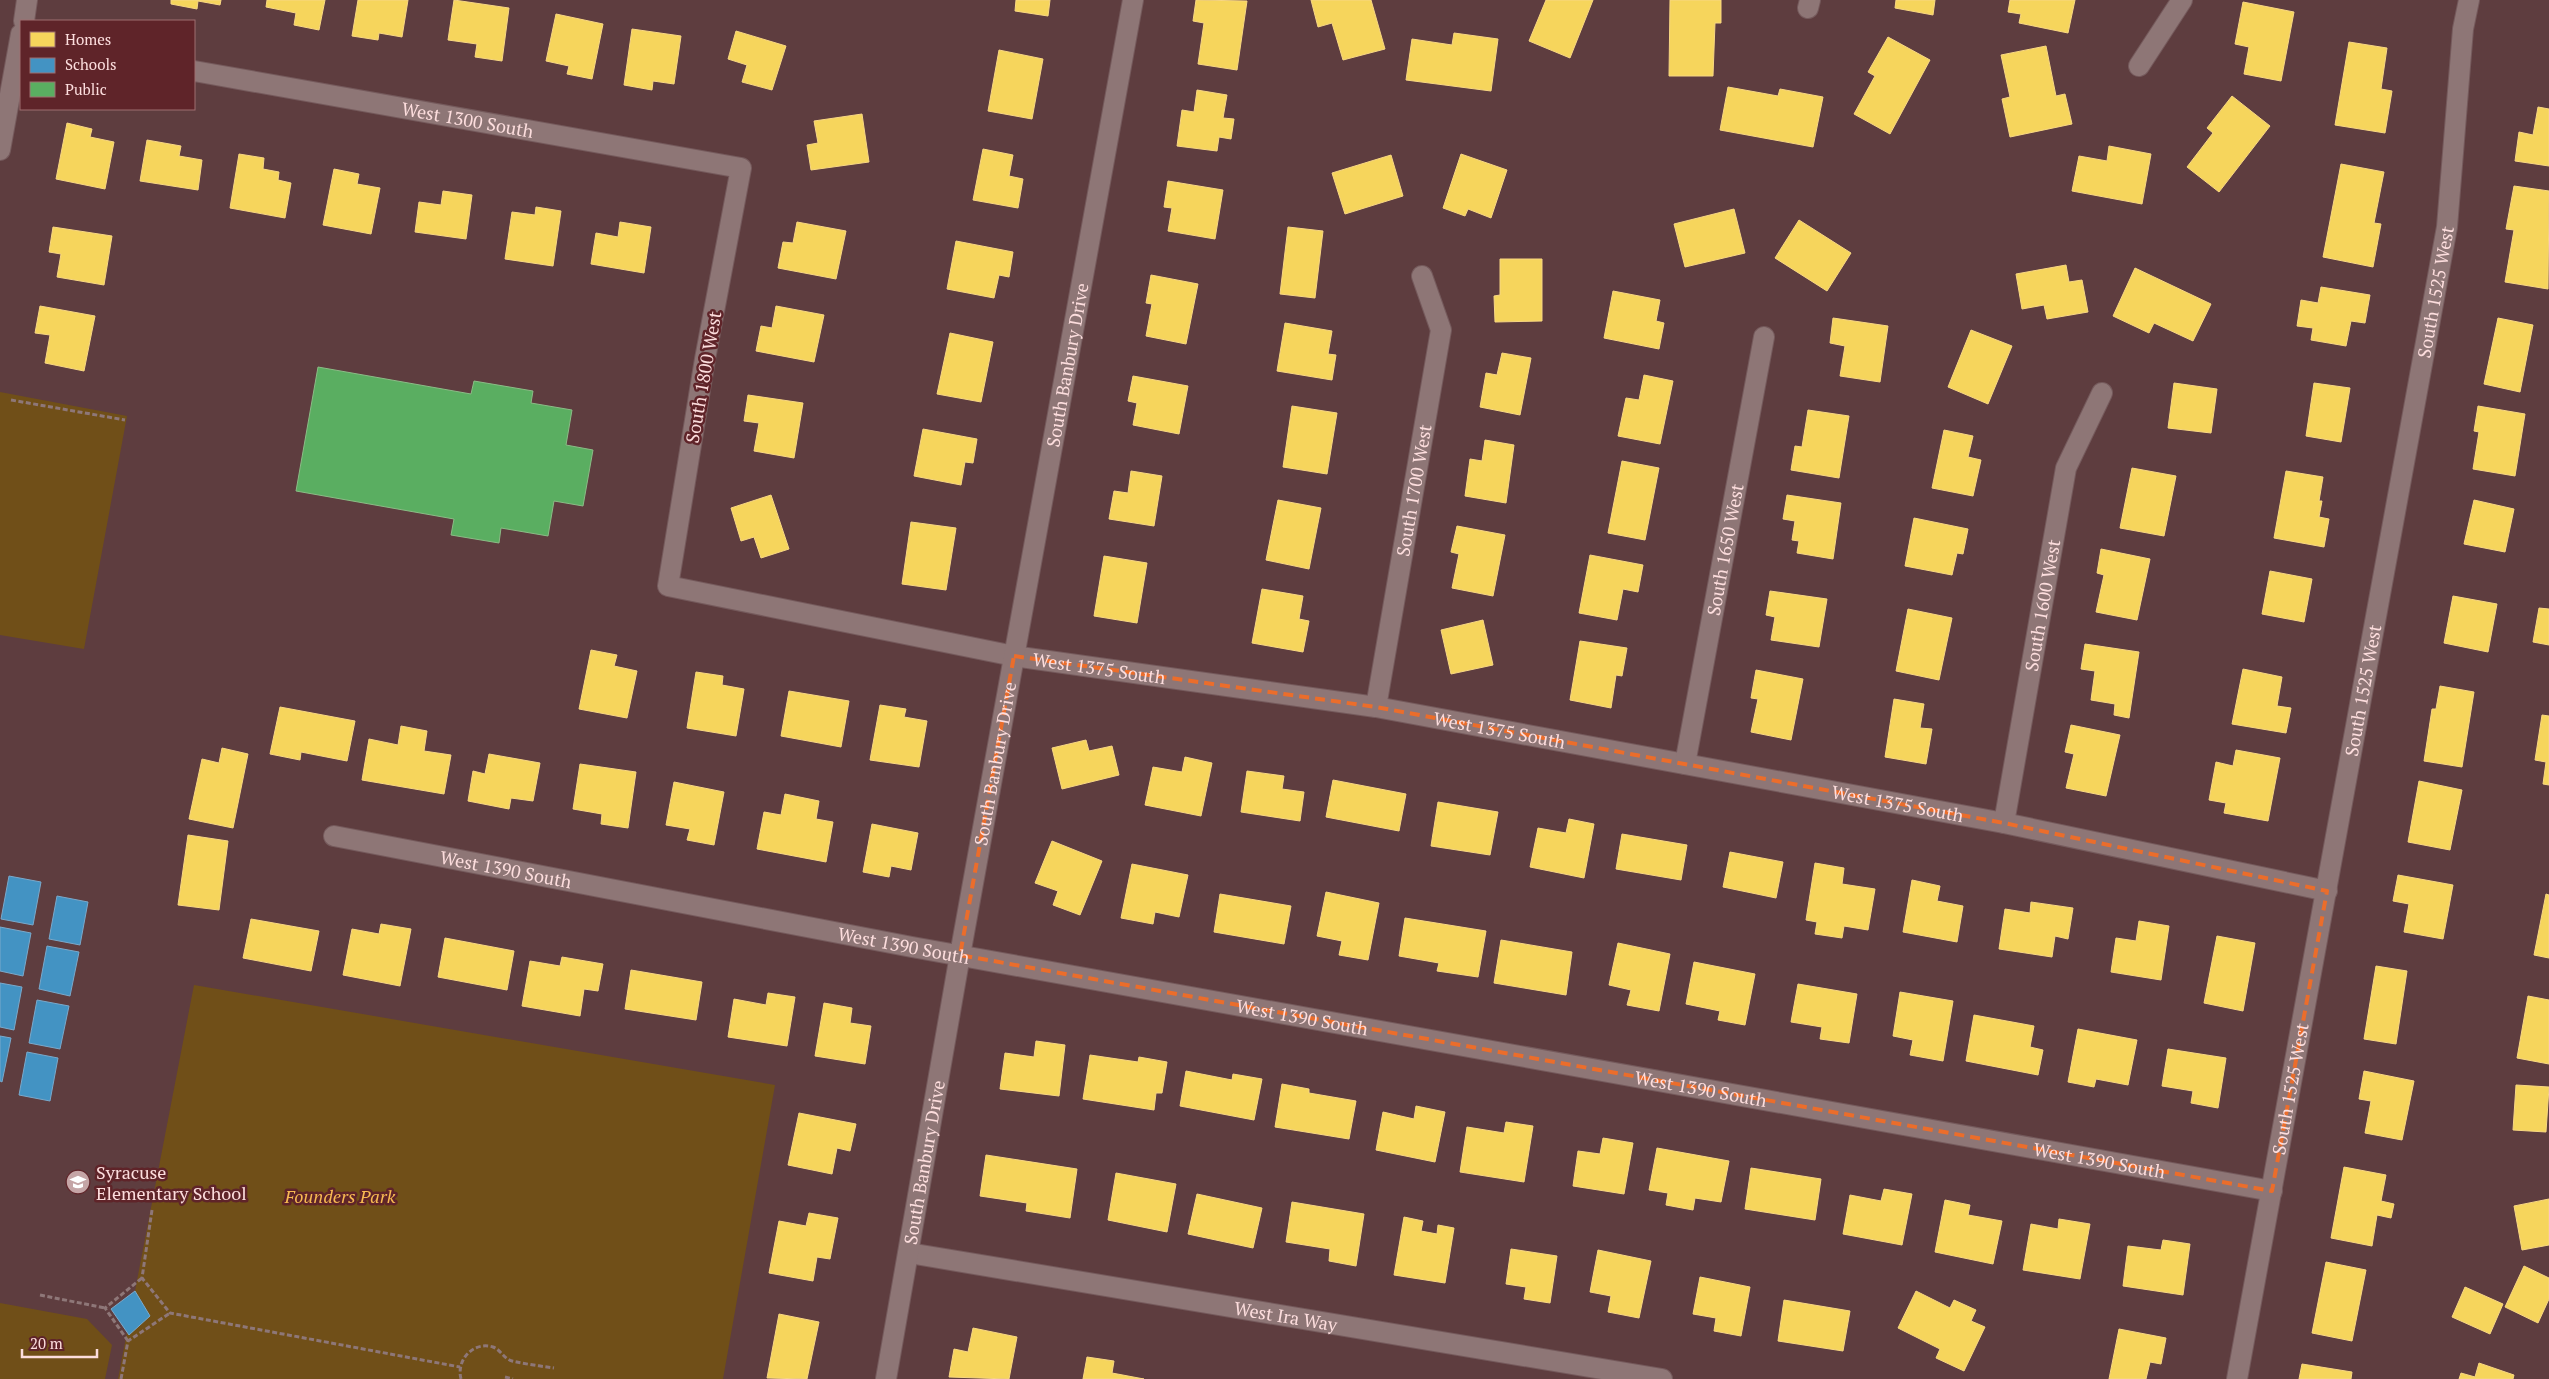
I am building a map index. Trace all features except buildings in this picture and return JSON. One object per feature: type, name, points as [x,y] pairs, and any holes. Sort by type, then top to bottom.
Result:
[{"type":"street","points":[[24,20],[28,0]]},
{"type":"street","name":"South Banbury Drive","points":[[886,1379],[960,955],[1133,0]]},
{"type":"street","points":[[2139,66],[2182,0]]},
{"type":"street","name":"South 1525 West","points":[[2237,1379],[2447,227],[2468,0]]},
{"type":"street","points":[[0,150],[20,47]]},
{"type":"street","name":"West 1300 South","points":[[195,71],[741,168]]},
{"type":"street","name":"South 1800 West","points":[[668,586],[705,359],[741,168]]},
{"type":"street","name":"South 1700 West","points":[[1376,707],[1441,330],[1422,276]]},
{"type":"street","name":"South 1650 West","points":[[1685,764],[1764,337]]},
{"type":"street","name":"South 1600 West","points":[[2004,822],[2066,468],[2102,393]]},
{"type":"street","name":"West 1375 South","points":[[668,586],[1014,656],[1376,707],[2004,822],[2327,891]]},
{"type":"street","name":"West 1390 South","points":[[334,836],[960,955],[2272,1191]]},
{"type":"street","name":"West Ira Way","points":[[909,1253],[1662,1379]]},
{"type":"path","points":[[11,400],[126,420]]},
{"type":"path","points":[[105,1308],[142,1278],[152,1210]]},
{"type":"path","points":[[142,1278],[170,1313],[460,1367]]},
{"type":"path","points":[[40,1295],[105,1308],[128,1341],[121,1379]]},
{"type":"path","points":[[128,1341],[170,1313]]},
{"type":"path","points":[[461,1379],[460,1367],[468,1353],[484,1346],[501,1352],[509,1360],[554,1368]]},
{"type":"path","points":[[505,1378],[513,1379]]},
{"type":"highlighted area","points":[[1014,656],[1376,707],[2004,823],[2327,891],[2272,1191],[960,955]]},
{"type":"green space","points":[[0,392],[127,416],[84,649],[0,635]]},
{"type":"green space","name":"Founders Park","points":[[194,985],[775,1085],[723,1379],[118,1379]]},
{"type":"green space","points":[[0,1303],[87,1319],[112,1345],[105,1379],[0,1379]]},
{"type":"place","name":"Syracuse Elementary School","points":[[78,1182]]}]
